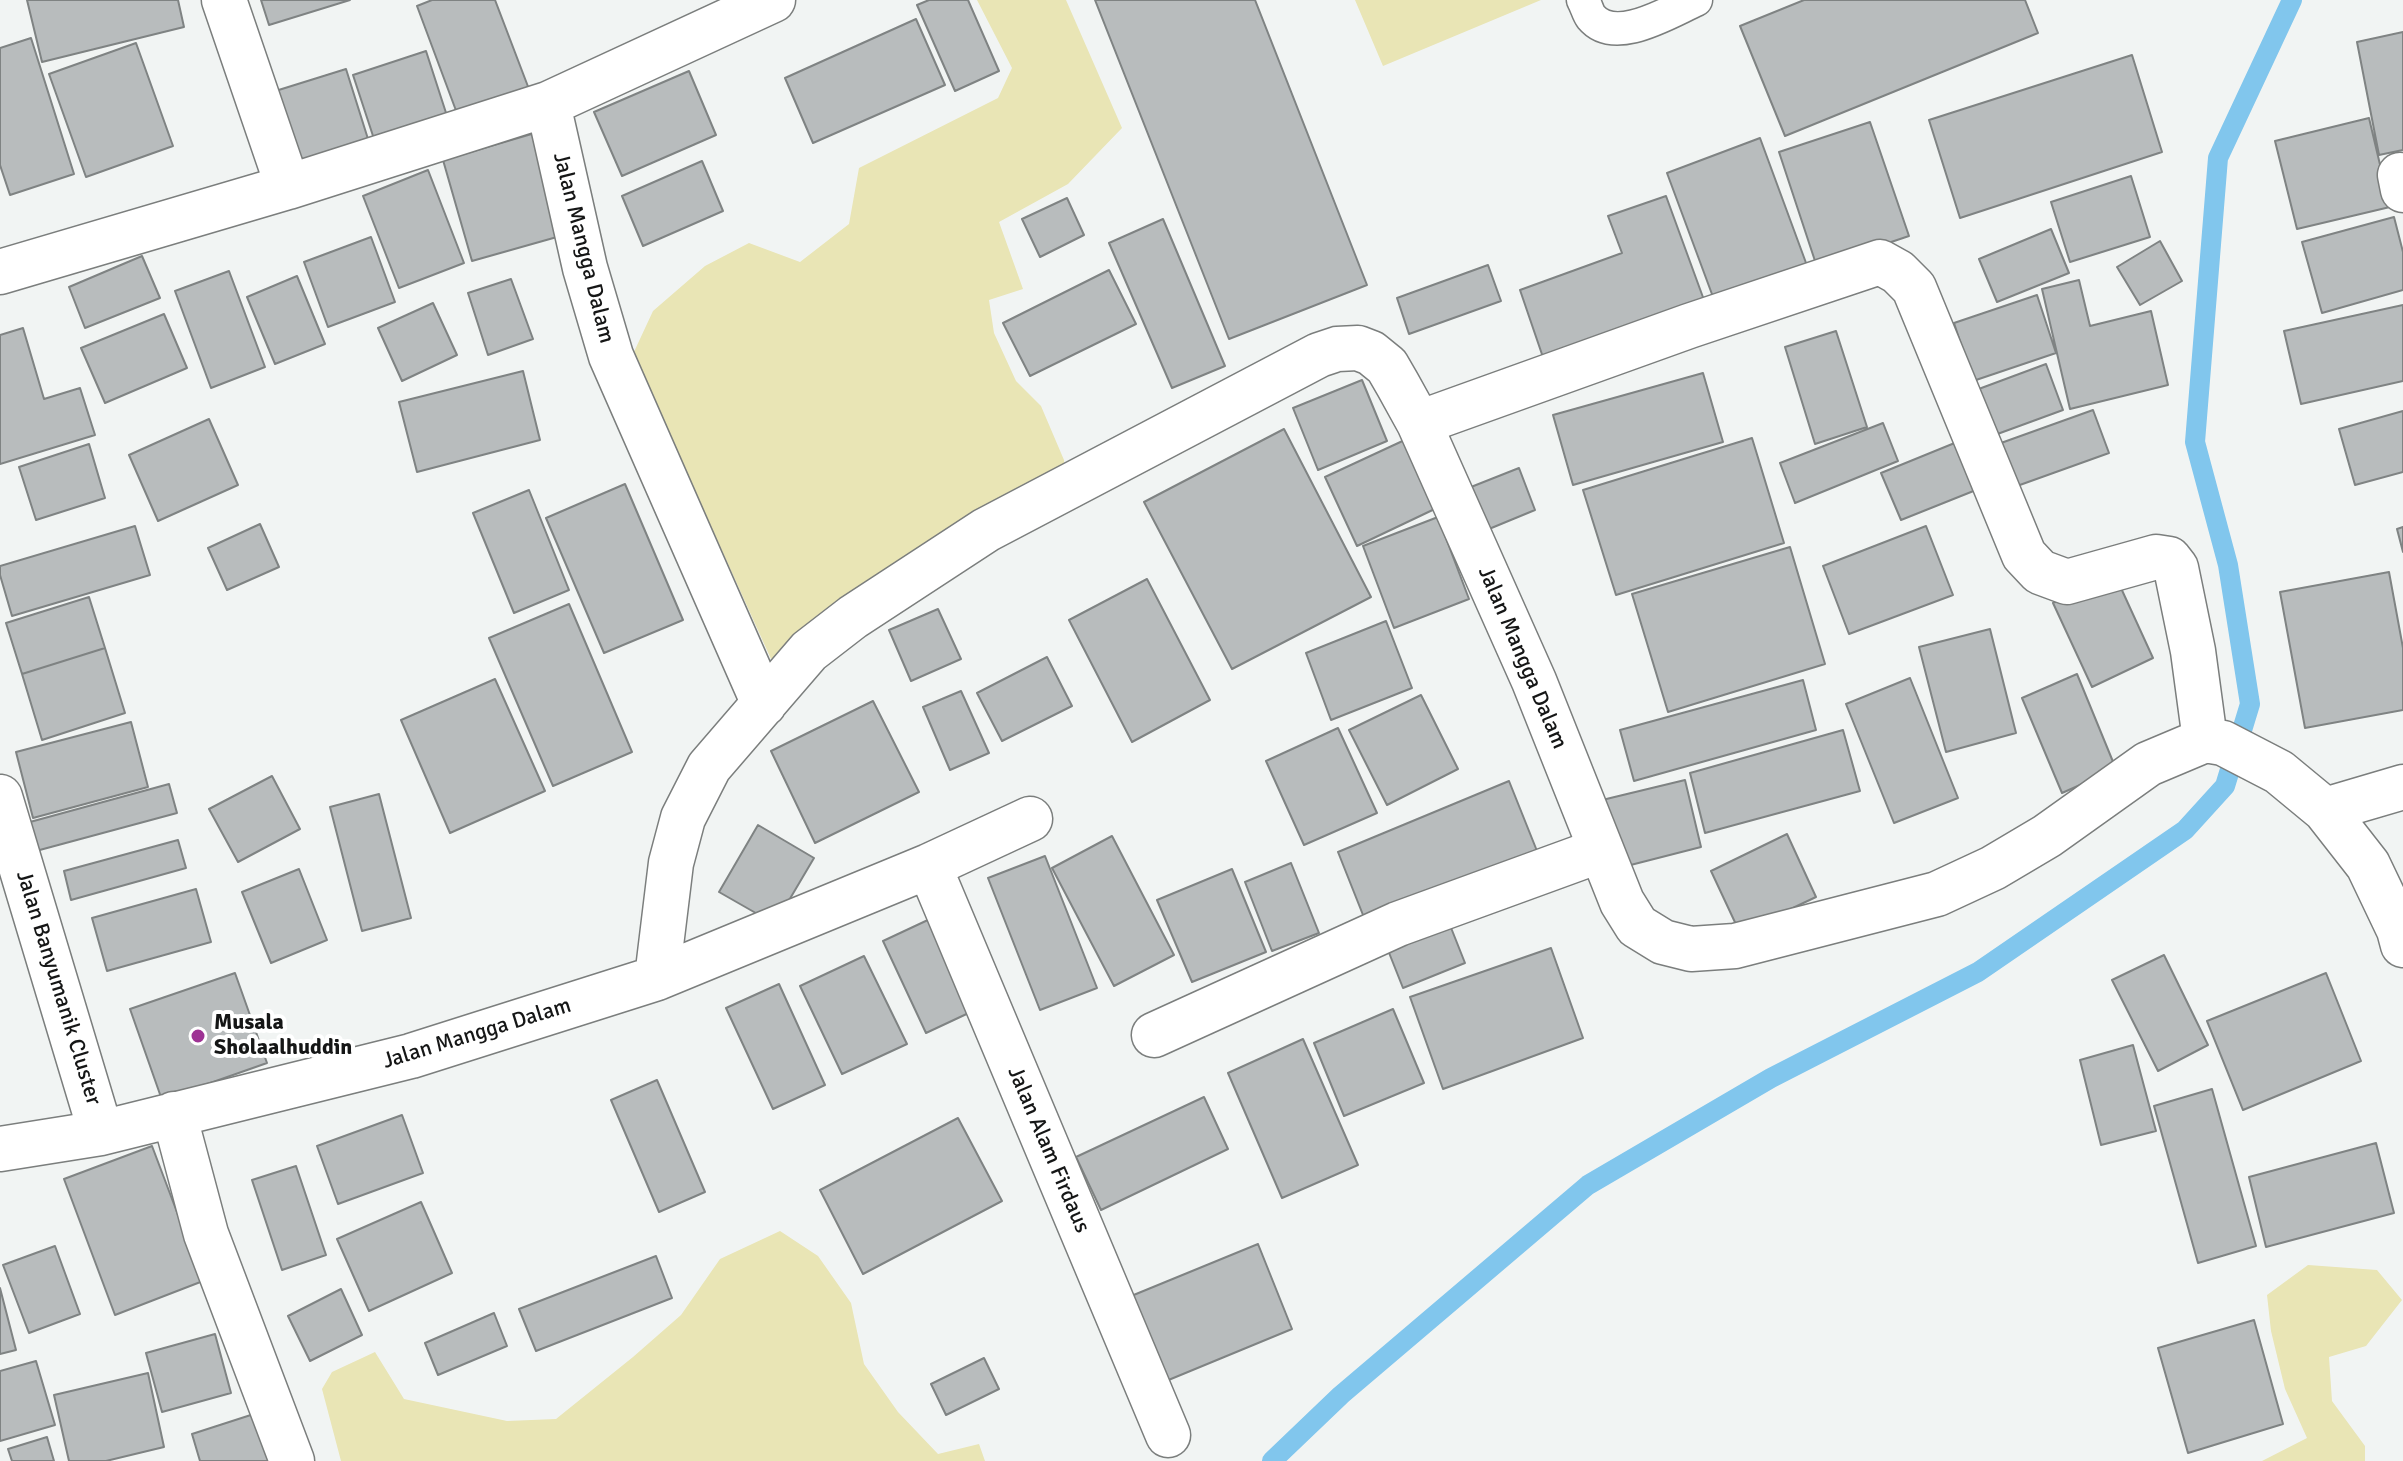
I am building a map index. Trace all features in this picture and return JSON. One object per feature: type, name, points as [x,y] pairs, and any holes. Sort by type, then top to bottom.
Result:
[{"type":"street","points":[[224,0],[288,187]]},
{"type":"street","points":[[0,272],[288,187],[548,104],[773,0]]},
{"type":"street","name":"Jalan Mangga Dalam","points":[[548,104],[585,268],[611,356],[764,704]]},
{"type":"street","points":[[1419,423],[1689,326],[1880,262],[1898,272],[1914,288],[2024,555],[2040,572],[2067,582],[2156,557],[2169,559],[2176,568],[2214,742],[2279,772],[2325,810],[2368,865],[2403,945]]},
{"type":"street","name":"Jalan Mangga Dalam","points":[[0,1149],[101,1133],[411,1056],[657,978],[671,863],[683,818],[709,767],[809,651],[853,617],[986,530],[1319,355],[1337,349],[1358,348],[1371,353],[1387,366],[1419,423],[1534,681],[1622,902],[1637,926],[1663,942],[1691,949],[1735,946],[1937,894],[1993,868],[2047,836],[2148,764],[2214,742]]},
{"type":"street","points":[[2325,810],[2403,787]]},
{"type":"street","name":"Jalan Banyumanik Cluster","points":[[0,797],[101,1133]]},
{"type":"street","points":[[657,978],[929,866],[1030,819]]},
{"type":"street","points":[[1154,1035],[1398,924],[1601,850]]},
{"type":"street","name":"Jalan Alam Firdaus","points":[[929,866],[1168,1435]]},
{"type":"street","points":[[174,1114],[206,1234],[292,1461]]},
{"type":"lane","points":[[1583,0],[1590,17],[1604,27],[1624,31],[1696,0]]},
{"type":"shaded area","points":[[977,0],[1066,0],[1122,128],[1068,184],[999,222],[1023,289],[989,300],[994,333],[1016,381],[1041,406],[1064,460],[1065,478],[876,585],[771,659],[633,354],[653,311],[705,266],[749,243],[800,262],[849,224],[859,168],[998,98],[1012,68]]},
{"type":"shaded area","points":[[1355,0],[1541,0],[1383,66]]},
{"type":"shaded area","points":[[780,1231],[818,1256],[851,1303],[864,1364],[898,1412],[938,1454],[979,1444],[985,1461],[341,1461],[322,1389],[332,1372],[375,1352],[404,1399],[507,1421],[556,1419],[681,1315],[720,1259]]},
{"type":"shaded area","points":[[2308,1265],[2377,1270],[2402,1300],[2366,1346],[2329,1357],[2332,1401],[2365,1446],[2365,1461],[2262,1461],[2307,1438],[2285,1389],[2271,1331],[2267,1295]]},
{"type":"building","points":[[27,0],[178,0],[184,27],[42,62]]},
{"type":"building","points":[[261,0],[350,0],[269,25]]},
{"type":"building","points":[[432,0],[495,0],[532,97],[461,124],[417,6]]},
{"type":"building","points":[[929,0],[968,0],[999,71],[955,91],[917,5]]},
{"type":"building","points":[[1095,0],[1255,0],[1367,285],[1229,339]]},
{"type":"building","points":[[1804,0],[2025,0],[2038,33],[1785,136],[1740,26]]},
{"type":"building","points":[[916,19],[945,85],[813,143],[785,78]]},
{"type":"building","points":[[2403,32],[2403,150],[2379,155],[2357,42]]},
{"type":"building","points":[[31,38],[74,174],[10,195],[0,165],[0,48]]},
{"type":"building","points":[[136,43],[173,146],[86,177],[49,74]]},
{"type":"building","points":[[426,51],[448,119],[375,142],[353,75]]},
{"type":"building","points":[[2132,55],[2162,152],[1960,218],[1929,120]]},
{"type":"building","points":[[346,69],[368,139],[291,164],[269,93]]},
{"type":"building","points":[[689,71],[716,135],[622,176],[594,112]]},
{"type":"building","points":[[2369,118],[2390,207],[2297,229],[2275,141]]},
{"type":"building","points":[[1870,122],[1909,236],[1817,267],[1779,152]]},
{"type":"building","points":[[535,133],[564,235],[472,261],[443,160]]},
{"type":"building","points":[[1760,138],[1809,271],[1716,305],[1667,173]]},
{"type":"building","points":[[702,161],[723,211],[643,246],[622,196]]},
{"type":"building","points":[[428,170],[464,263],[399,288],[363,196]]},
{"type":"building","points":[[2131,176],[2150,237],[2070,262],[2051,202]]},
{"type":"building","points":[[1666,196],[1708,311],[1547,369],[1520,290],[1622,253],[1608,216]]},
{"type":"building","points":[[1067,198],[1084,235],[1040,257],[1022,219]]},
{"type":"building","points":[[2394,217],[2403,252],[2403,290],[2322,313],[2302,242]]},
{"type":"building","points":[[1163,219],[1225,366],[1172,388],[1109,243]]},
{"type":"building","points":[[2051,229],[2069,273],[1997,302],[1979,259]]},
{"type":"building","points":[[371,237],[395,302],[328,327],[304,262]]},
{"type":"building","points":[[2160,241],[2182,281],[2140,305],[2117,267]]},
{"type":"building","points":[[142,256],[160,298],[85,328],[69,287]]},
{"type":"building","points":[[1488,265],[1501,301],[1409,334],[1397,298]]},
{"type":"building","points":[[1109,270],[1136,324],[1030,376],[1003,323]]},
{"type":"building","points":[[229,271],[265,367],[211,388],[175,291]]},
{"type":"building","points":[[297,276],[325,344],[275,364],[247,297]]},
{"type":"building","points":[[511,279],[533,339],[488,355],[468,293]]},
{"type":"building","points":[[2079,280],[2090,326],[2151,311],[2168,385],[2070,409],[2042,289]]},
{"type":"building","points":[[2037,295],[2056,353],[1973,381],[1954,323]]},
{"type":"building","points":[[433,303],[457,355],[402,381],[378,328]]},
{"type":"building","points":[[2403,305],[2403,381],[2301,404],[2284,331]]},
{"type":"building","points":[[164,314],[187,368],[105,403],[81,348]]},
{"type":"building","points":[[23,328],[44,399],[80,388],[95,435],[0,464],[0,335]]},
{"type":"building","points":[[1836,331],[1867,427],[1815,444],[1785,347]]},
{"type":"building","points":[[2046,364],[2063,410],[1992,436],[1976,390]]},
{"type":"building","points":[[523,371],[540,440],[417,472],[399,402]]},
{"type":"building","points":[[1703,373],[1723,442],[1573,485],[1553,415]]},
{"type":"building","points":[[1362,380],[1387,441],[1318,470],[1293,408]]},
{"type":"building","points":[[2093,410],[2109,453],[2017,486],[2001,443]]},
{"type":"building","points":[[2403,411],[2403,472],[2355,485],[2339,429]]},
{"type":"building","points":[[209,419],[238,485],[158,521],[129,455]]},
{"type":"building","points":[[1883,423],[1898,461],[1795,503],[1780,463]]},
{"type":"building","points":[[1284,429],[1371,597],[1232,669],[1144,502]]},
{"type":"building","points":[[1409,438],[1441,506],[1357,546],[1325,477]]},
{"type":"building","points":[[1752,438],[1784,543],[1616,595],[1583,490]]},
{"type":"building","points":[[1962,440],[1981,488],[1901,520],[1881,473]]},
{"type":"building","points":[[89,444],[105,498],[36,520],[19,467]]},
{"type":"building","points":[[1519,468],[1535,510],[1489,529],[1471,487]]},
{"type":"building","points":[[625,484],[683,620],[604,653],[546,518]]},
{"type":"building","points":[[529,490],[569,590],[514,613],[473,513]]},
{"type":"building","points":[[1438,517],[1469,599],[1394,628],[1363,546]]},
{"type":"building","points":[[260,524],[279,567],[227,590],[208,548]]},
{"type":"building","points":[[135,526],[150,575],[12,616],[0,566]]},
{"type":"building","points":[[1926,526],[1953,595],[1849,634],[1823,566]]},
{"type":"building","points":[[2403,527],[2403,552],[2397,529]]},
{"type":"building","points":[[1790,547],[1825,664],[1668,712],[1632,594]]},
{"type":"building","points":[[2389,572],[2403,648],[2403,710],[2305,728],[2280,592]]},
{"type":"building","points":[[2115,575],[2153,658],[2092,687],[2053,603]]},
{"type":"building","points":[[1147,579],[1210,700],[1132,742],[1069,620]]},
{"type":"building","points":[[89,597],[105,648],[22,674],[6,623]]},
{"type":"building","points":[[569,604],[632,752],[553,786],[489,638]]},
{"type":"building","points":[[938,609],[961,659],[911,681],[889,630]]},
{"type":"building","points":[[1386,621],[1412,688],[1331,720],[1306,653]]},
{"type":"building","points":[[1990,629],[2016,733],[1946,752],[1919,647]]},
{"type":"building","points":[[105,648],[125,713],[42,740],[22,674]]},
{"type":"building","points":[[1047,657],[1072,706],[1002,741],[977,693]]},
{"type":"building","points":[[2077,674],[2116,769],[2062,793],[2022,698]]},
{"type":"building","points":[[1910,678],[1958,798],[1894,823],[1846,704]]},
{"type":"building","points":[[495,679],[545,791],[450,833],[401,720]]},
{"type":"building","points":[[1803,680],[1816,730],[1634,781],[1620,730]]},
{"type":"building","points":[[961,691],[989,753],[950,770],[923,707]]},
{"type":"building","points":[[1421,695],[1458,769],[1387,805],[1349,730]]},
{"type":"building","points":[[873,701],[919,792],[815,843],[771,751]]},
{"type":"building","points":[[131,722],[148,787],[33,818],[16,752]]},
{"type":"building","points":[[1338,728],[1377,813],[1304,845],[1266,761]]},
{"type":"building","points":[[1843,730],[1860,791],[1705,833],[1690,773]]},
{"type":"building","points":[[272,776],[300,829],[238,862],[209,809]]},
{"type":"building","points":[[1685,780],[1701,847],[1615,869],[1598,801]]},
{"type":"building","points":[[1509,781],[1537,851],[1365,920],[1338,852]]},
{"type":"building","points":[[169,784],[177,813],[36,851],[30,822]]},
{"type":"building","points":[[379,794],[411,918],[362,931],[330,807]]},
{"type":"building","points":[[758,825],[814,858],[775,924],[719,892]]},
{"type":"building","points":[[1787,834],[1816,897],[1740,933],[1711,871]]},
{"type":"building","points":[[1112,836],[1174,955],[1114,986],[1052,868]]},
{"type":"building","points":[[178,840],[186,868],[71,900],[64,871]]},
{"type":"building","points":[[1045,856],[1097,988],[1040,1010],[988,878]]},
{"type":"building","points":[[1291,863],[1319,933],[1272,951],[1245,882]]},
{"type":"building","points":[[299,869],[327,940],[271,963],[242,892]]},
{"type":"building","points":[[1232,869],[1266,952],[1192,982],[1157,900]]},
{"type":"building","points":[[196,889],[211,942],[107,971],[92,918]]},
{"type":"building","points":[[1440,900],[1465,963],[1403,988],[1378,925]]},
{"type":"building","points":[[930,919],[973,1011],[926,1033],[883,941]]},
{"type":"building","points":[[1551,948],[1583,1038],[1443,1089],[1410,997]]},
{"type":"building","points":[[2164,955],[2208,1045],[2158,1071],[2112,980]]},
{"type":"building","points":[[864,956],[907,1044],[842,1074],[800,986]]},
{"type":"building","name":"Musala Sholaalhuddin","points":[[235,973],[267,1063],[162,1100],[130,1009]]},
{"type":"building","points":[[2326,973],[2361,1061],[2243,1110],[2207,1021]]},
{"type":"building","points":[[779,984],[825,1085],[773,1109],[726,1008]]},
{"type":"building","points":[[1393,1009],[1424,1083],[1344,1116],[1314,1043]]},
{"type":"building","points":[[1303,1039],[1358,1165],[1282,1198],[1228,1073]]},
{"type":"building","points":[[2133,1045],[2156,1131],[2101,1145],[2080,1060]]},
{"type":"building","points":[[657,1080],[705,1192],[659,1212],[611,1100]]},
{"type":"building","points":[[2212,1089],[2256,1246],[2198,1263],[2154,1106]]},
{"type":"building","points":[[1204,1097],[1228,1149],[1101,1210],[1076,1157]]},
{"type":"building","points":[[402,1115],[423,1173],[338,1204],[317,1146]]},
{"type":"building","points":[[958,1118],[1002,1201],[863,1274],[820,1190]]},
{"type":"building","points":[[2376,1143],[2394,1213],[2266,1247],[2249,1177]]},
{"type":"building","points":[[152,1146],[203,1281],[115,1315],[64,1179]]},
{"type":"building","points":[[296,1166],[326,1255],[282,1270],[252,1180]]},
{"type":"building","points":[[421,1202],[452,1273],[369,1311],[337,1239]]},
{"type":"building","points":[[1258,1244],[1292,1329],[1154,1386],[1119,1301]]},
{"type":"building","points":[[55,1246],[80,1314],[29,1333],[3,1265]]},
{"type":"building","points":[[656,1256],[672,1298],[536,1351],[519,1309]]},
{"type":"building","points":[[0,1288],[16,1350],[0,1354]]},
{"type":"building","points":[[341,1289],[362,1335],[310,1361],[288,1316]]},
{"type":"building","points":[[494,1313],[507,1346],[438,1375],[425,1343]]},
{"type":"building","points":[[2254,1320],[2283,1424],[2188,1453],[2158,1348]]},
{"type":"building","points":[[215,1334],[231,1393],[162,1412],[146,1353]]},
{"type":"building","points":[[984,1358],[999,1389],[946,1415],[931,1384]]},
{"type":"building","points":[[36,1361],[55,1425],[0,1441],[0,1371]]},
{"type":"building","points":[[148,1373],[164,1447],[106,1461],[69,1461],[54,1395]]},
{"type":"building","points":[[257,1413],[272,1461],[200,1461],[192,1434]]},
{"type":"building","points":[[47,1437],[54,1461],[12,1461],[8,1449]]},
{"type":"waterway","points":[[1272,1461],[1341,1395],[1588,1185],[1771,1078],[1978,972],[2185,830],[2225,786],[2250,704],[2228,565],[2195,442],[2218,158],[2292,0]]},
{"type":"place","name":"Musala Sholaalhuddin","points":[[198,1036]]}]
